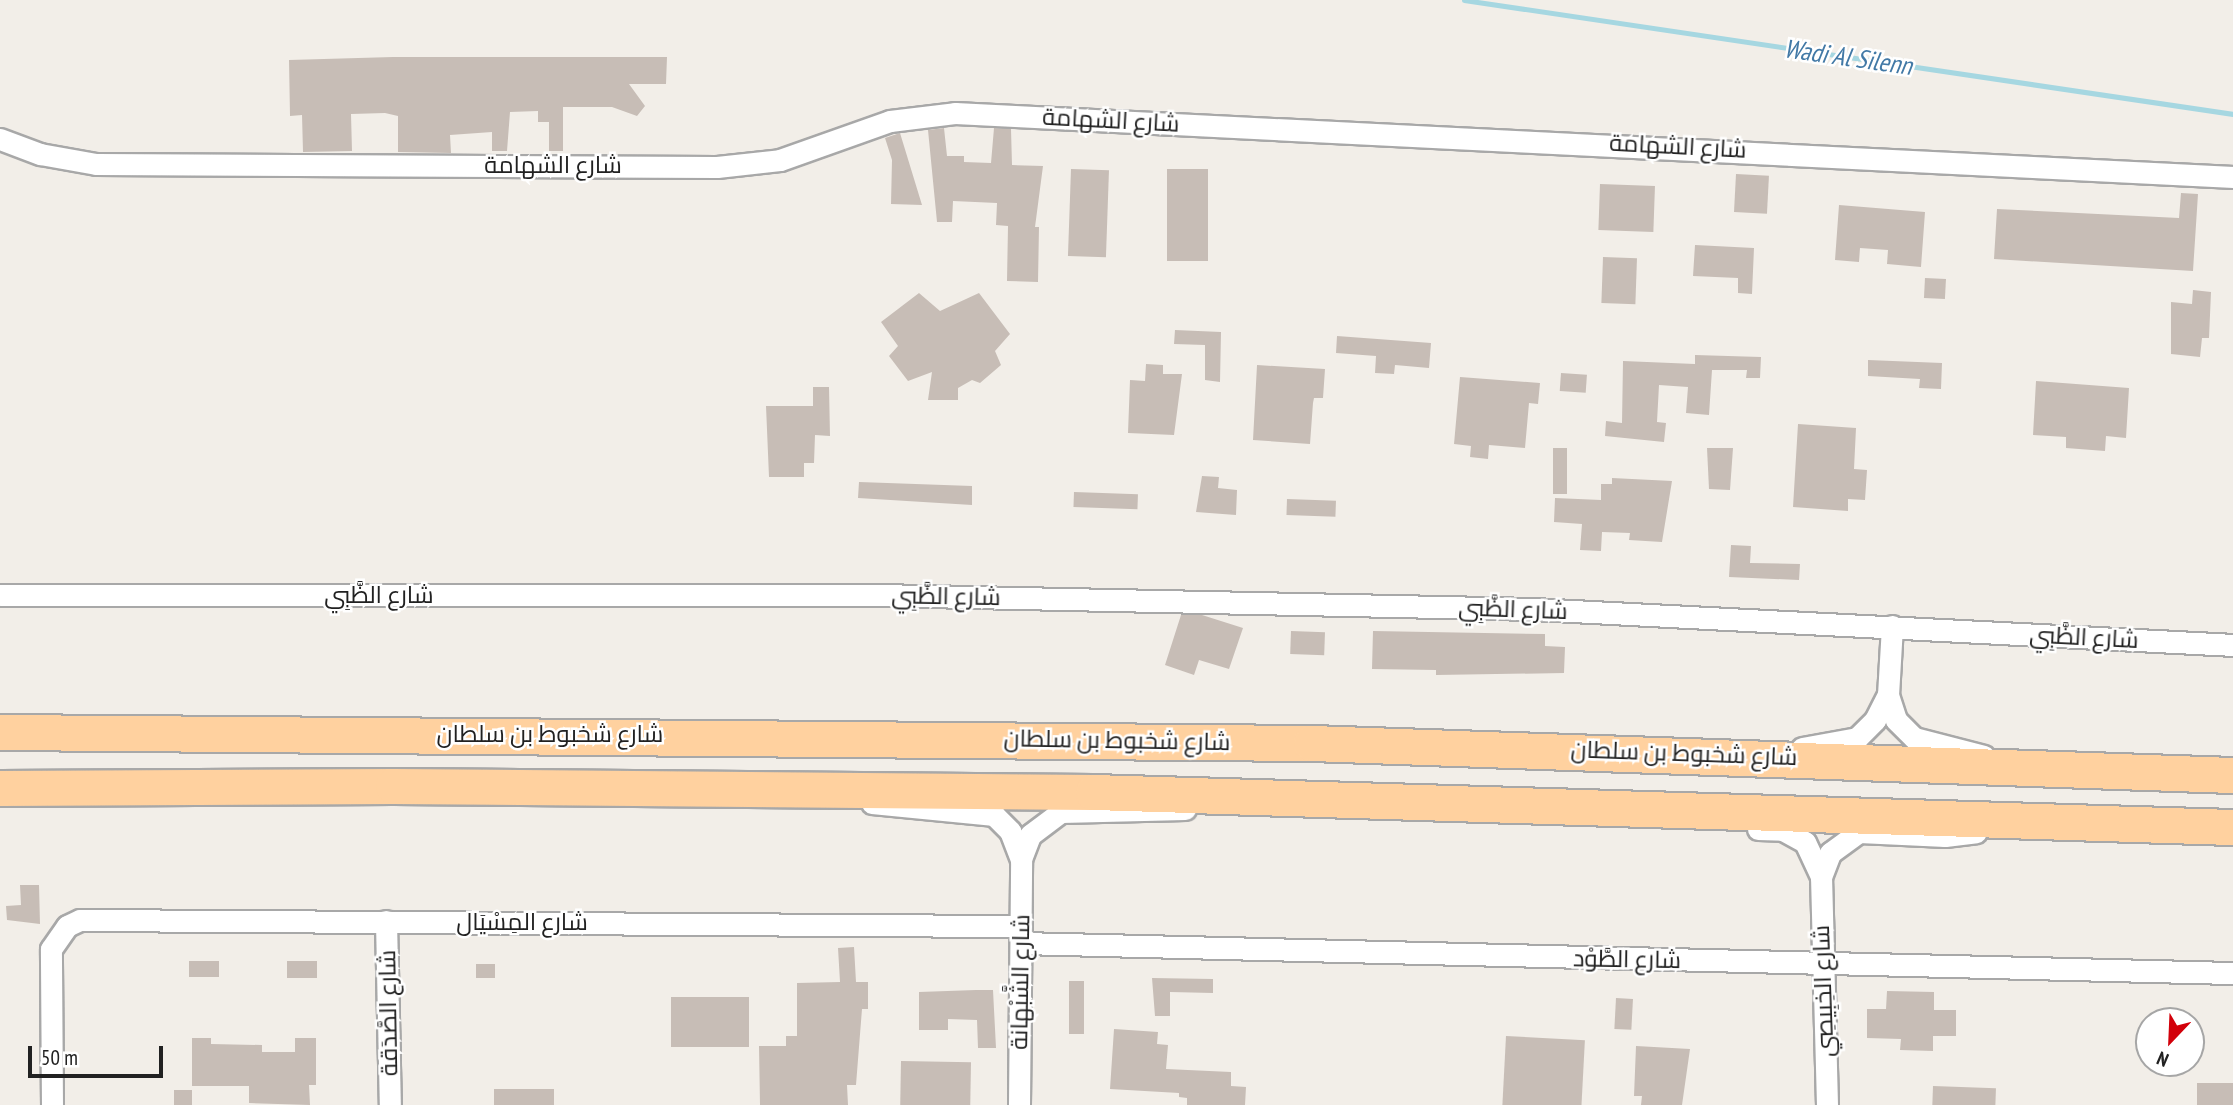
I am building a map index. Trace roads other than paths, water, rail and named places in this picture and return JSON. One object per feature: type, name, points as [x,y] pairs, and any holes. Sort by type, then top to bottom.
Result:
[{"type":"main road","name":"شارع شخبوط بن سلطان","points":[[0,732],[899,737],[1779,756],[2233,775]]},
{"type":"main road","points":[[0,788],[812,788],[1238,795],[2233,827]]},
{"type":"street","name":"شارع الشهامة","points":[[0,139],[40,154],[96,163],[717,167],[780,159],[890,121],[955,113],[2233,177]]},
{"type":"street","name":"شارع الظَّبِي","points":[[0,595],[891,595],[1533,609],[2233,645]]},
{"type":"street","points":[[1892,626],[1888,695],[1896,720],[1914,738],[2003,764]]},
{"type":"street","points":[[1779,756],[1857,738],[1875,720],[1888,695]]},
{"type":"street","name":"شارع الشَّبْهانة","points":[[812,788],[881,805],[994,815],[1010,831],[1021,859]]},
{"type":"street","name":"شارع الشَّبْهانة","points":[[1019,1105],[1021,859],[1030,835],[1060,812],[1166,811],[1238,795]]},
{"type":"street","name":"شارع الخِبِيصِي","points":[[1612,805],[1681,824],[1783,830],[1805,842],[1821,877]]},
{"type":"street","name":"شارع الخِبِيصِي","points":[[1827,1105],[1821,962],[1821,877],[1830,853],[1859,832],[1945,836],[2028,819]]},
{"type":"street","name":"شارع المِسْيَال","points":[[52,1105],[50,963],[57,936],[80,920],[386,921],[1021,935]]},
{"type":"street","name":"شارع الصَّدَقة","points":[[386,921],[390,1105]]},
{"type":"street","name":"شارع الطَّوْد","points":[[1021,935],[2233,973]]},
{"type":"waterway","name":"Wadi Al Silenn","points":[[1464,0],[2233,114]]}]
